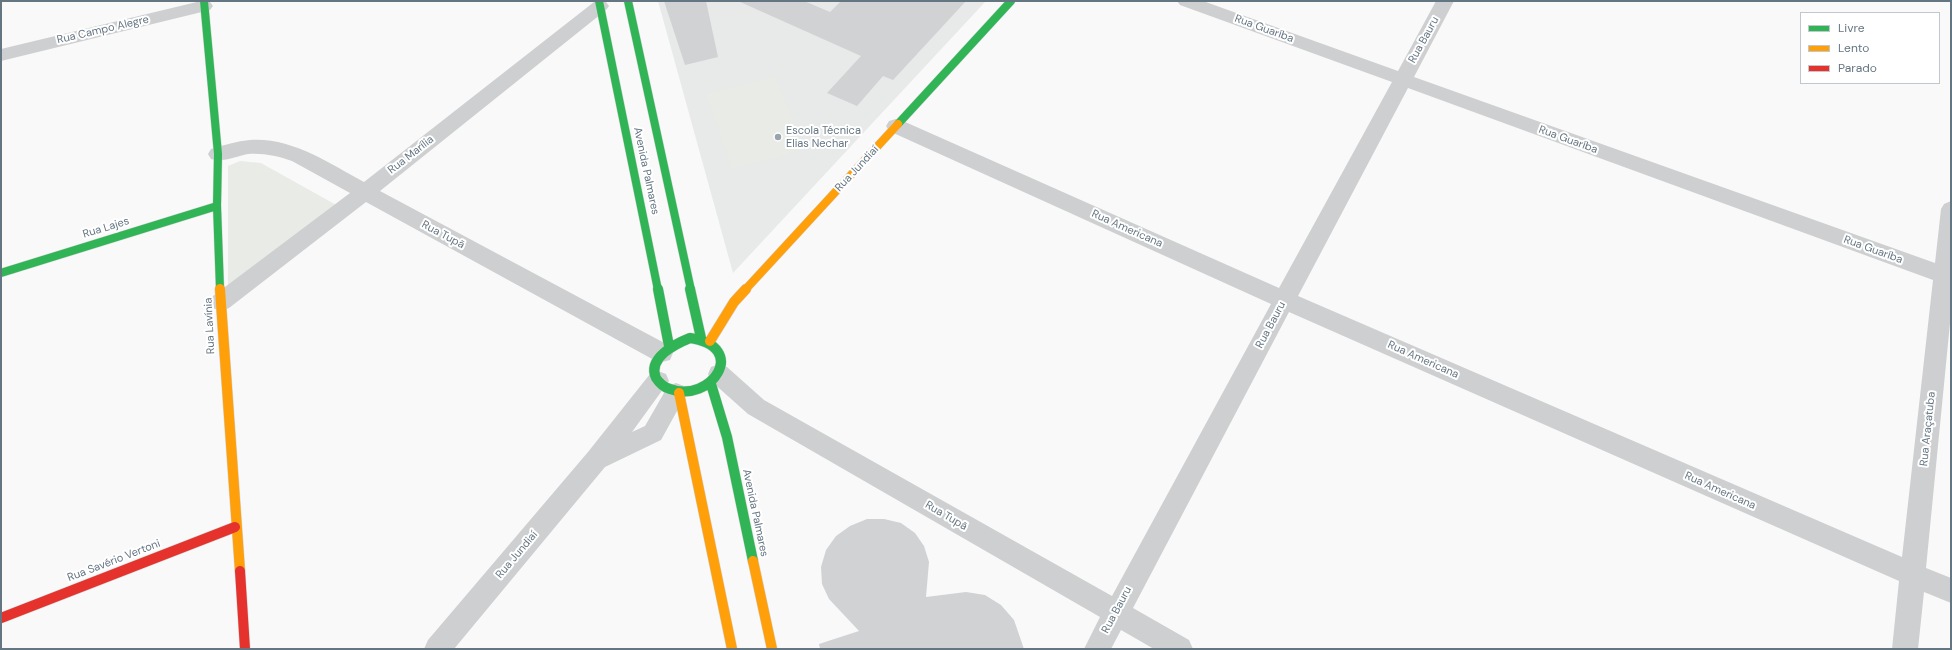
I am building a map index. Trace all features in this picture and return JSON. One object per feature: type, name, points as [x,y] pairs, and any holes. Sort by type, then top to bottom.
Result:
[{"type":"main road","name":"Avenida Palmares","points":[[628,1],[705,340]]},
{"type":"main road","name":"Rua Jundiaí","points":[[705,340],[734,302],[1011,1]]},
{"type":"main road","name":"Rua Lavínia","points":[[204,3],[218,154],[217,206],[221,302],[235,527],[245,649]]},
{"type":"main road","name":"Avenida Palmares","points":[[602,3],[666,349]]},
{"type":"main road","name":"Rua Lajes","points":[[1,273],[217,206]]},
{"type":"main road","points":[[671,389],[690,393],[715,379],[722,365],[722,355],[717,347],[705,340],[679,340],[666,349],[655,367],[671,389],[732,649]]},
{"type":"main road","name":"Avenida Palmares","points":[[715,379],[772,649]]},
{"type":"main road","name":"Rua Savério Vertoni","points":[[1,618],[235,527]]},
{"type":"street","name":"Rua Guaríba","points":[[1186,1],[1948,277]]},
{"type":"street","name":"Rua Bauru","points":[[1097,649],[1445,1]]},
{"type":"street","name":"Rua Campo Alegre","points":[[1,54],[204,3]]},
{"type":"street","name":"Rua Marília","points":[[221,302],[365,192],[602,3]]},
{"type":"street","name":"Rua Americana","points":[[896,126],[1284,300],[1951,592]]},
{"type":"street","name":"Rua Tupã","points":[[218,154],[256,145],[278,148],[299,156],[666,349]]},
{"type":"street","name":"Rua Araçatuba","points":[[1905,649],[1948,277],[1951,209]]},
{"type":"street","name":"Rua Tupã","points":[[715,379],[756,407],[1115,614],[1180,649]]},
{"type":"street","name":"Rua Jundiaí","points":[[438,649],[596,460],[653,433],[671,389]]},
{"type":"shaded area","name":"Escola Técnica Elias Nechar","points":[[658,1],[986,1],[733,273]]},
{"type":"shaded area","points":[[775,76],[805,149],[732,169],[706,94]]},
{"type":"shaded area","points":[[240,161],[261,163],[338,206],[228,289],[228,166]]},
{"type":"building","points":[[664,1],[706,1],[718,57],[685,65]]},
{"type":"building","points":[[738,1],[804,1],[830,12],[841,1],[966,1],[893,80],[883,76],[857,106],[827,93],[861,56]]},
{"type":"building","points":[[867,519],[884,519],[901,523],[915,533],[924,546],[929,562],[926,597],[966,592],[985,595],[1001,605],[1014,620],[1024,649],[820,649],[819,644],[859,631],[829,599],[822,584],[821,567],[826,550],[836,536],[850,526]]},
{"type":"traffic: fast","points":[[204,1],[218,154],[217,206],[220,289]]},
{"type":"traffic: fast","points":[[599,1],[669,346]]},
{"type":"traffic: fast","points":[[628,1],[701,338]]},
{"type":"traffic: fast","points":[[898,124],[1011,1]]},
{"type":"traffic: fast","points":[[1,273],[217,206]]},
{"type":"traffic: fast","points":[[690,338],[706,341],[718,349],[722,358],[720,369],[714,378],[704,387],[692,392],[679,393],[666,388],[658,381],[654,373],[655,366],[659,358],[666,352],[682,341],[690,338]]},
{"type":"traffic: fast","points":[[711,384],[727,437],[753,561]]},
{"type":"traffic: slow","points":[[710,341],[734,302],[898,124]]},
{"type":"traffic: slow","points":[[220,289],[240,571]]},
{"type":"traffic: slow","points":[[679,393],[732,649]]},
{"type":"traffic: slow","points":[[753,561],[772,649]]},
{"type":"traffic: jam","points":[[1,618],[235,527]]},
{"type":"traffic: jam","points":[[240,571],[245,649]]},
{"type":"place","name":"Escola Técnica Elias Nechar","points":[[778,137]]}]
